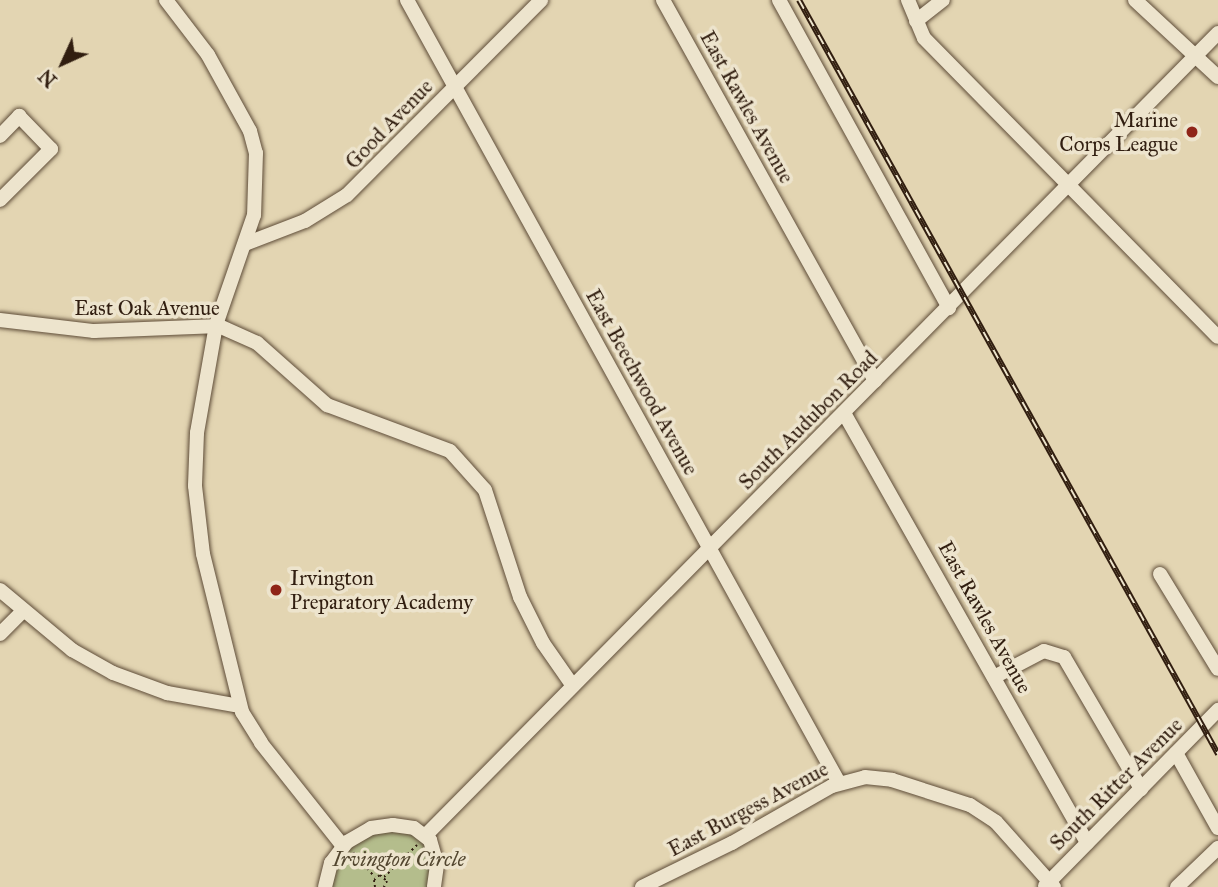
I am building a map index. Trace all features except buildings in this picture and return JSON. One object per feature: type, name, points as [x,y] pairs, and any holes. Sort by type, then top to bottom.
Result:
[{"type":"street","points":[[166,0],[202,45],[252,137],[257,200],[245,244],[216,325],[197,433],[195,486],[202,554],[239,706],[258,739],[347,847]]},
{"type":"street","name":"East Beechwood Avenue","points":[[407,0],[839,783]]},
{"type":"street","name":"Good Avenue","points":[[245,244],[305,221],[347,195],[541,0]]},
{"type":"street","name":"East Rawles Avenue","points":[[663,0],[875,381]]},
{"type":"street","points":[[779,0],[948,307]]},
{"type":"street","points":[[908,0],[923,38],[1218,338]]},
{"type":"street","points":[[916,21],[943,0]]},
{"type":"street","points":[[1135,0],[1218,77]]},
{"type":"street","name":"South Audubon Road","points":[[424,837],[1218,33]]},
{"type":"street","points":[[0,136],[19,116],[51,149],[0,200]]},
{"type":"street","name":"East Oak Avenue","points":[[0,320],[94,331],[216,325],[257,343],[327,405],[431,441],[466,465],[490,500],[520,597],[538,634],[573,686]]},
{"type":"street","name":"East Rawles Avenue","points":[[845,413],[1087,843]]},
{"type":"street","points":[[1160,573],[1218,669]]},
{"type":"street","points":[[0,590],[72,650],[113,673],[167,693],[239,706]]},
{"type":"street","points":[[0,634],[23,611]]},
{"type":"street","points":[[994,677],[1044,651],[1064,657],[1141,789]]},
{"type":"street","name":"South Ritter Avenue","points":[[1049,885],[1218,710]]},
{"type":"street","points":[[1176,753],[1218,828]]},
{"type":"street","name":"East Burgess Avenue","points":[[642,887],[839,783],[881,779],[961,800],[996,822],[1049,885]]},
{"type":"street","points":[[325,887],[331,863],[361,832],[387,825],[409,827],[424,837],[436,854],[434,887]]},
{"type":"street","points":[[1177,887],[1218,848]]},
{"type":"path","points":[[384,887],[384,877],[424,837]]},
{"type":"path","points":[[347,847],[375,877],[375,887]]},
{"type":"path","points":[[375,877],[384,877]]},
{"type":"green space","name":"Irvington Circle","points":[[400,829],[422,839],[432,858],[428,887],[332,887],[338,866],[350,849],[371,835]]},
{"type":"railway","points":[[799,0],[1218,754]]},
{"type":"place","name":"Marine Corps League","points":[[1192,132]]},
{"type":"place","name":"Irvington Preparatory Academy","points":[[276,590]]}]
